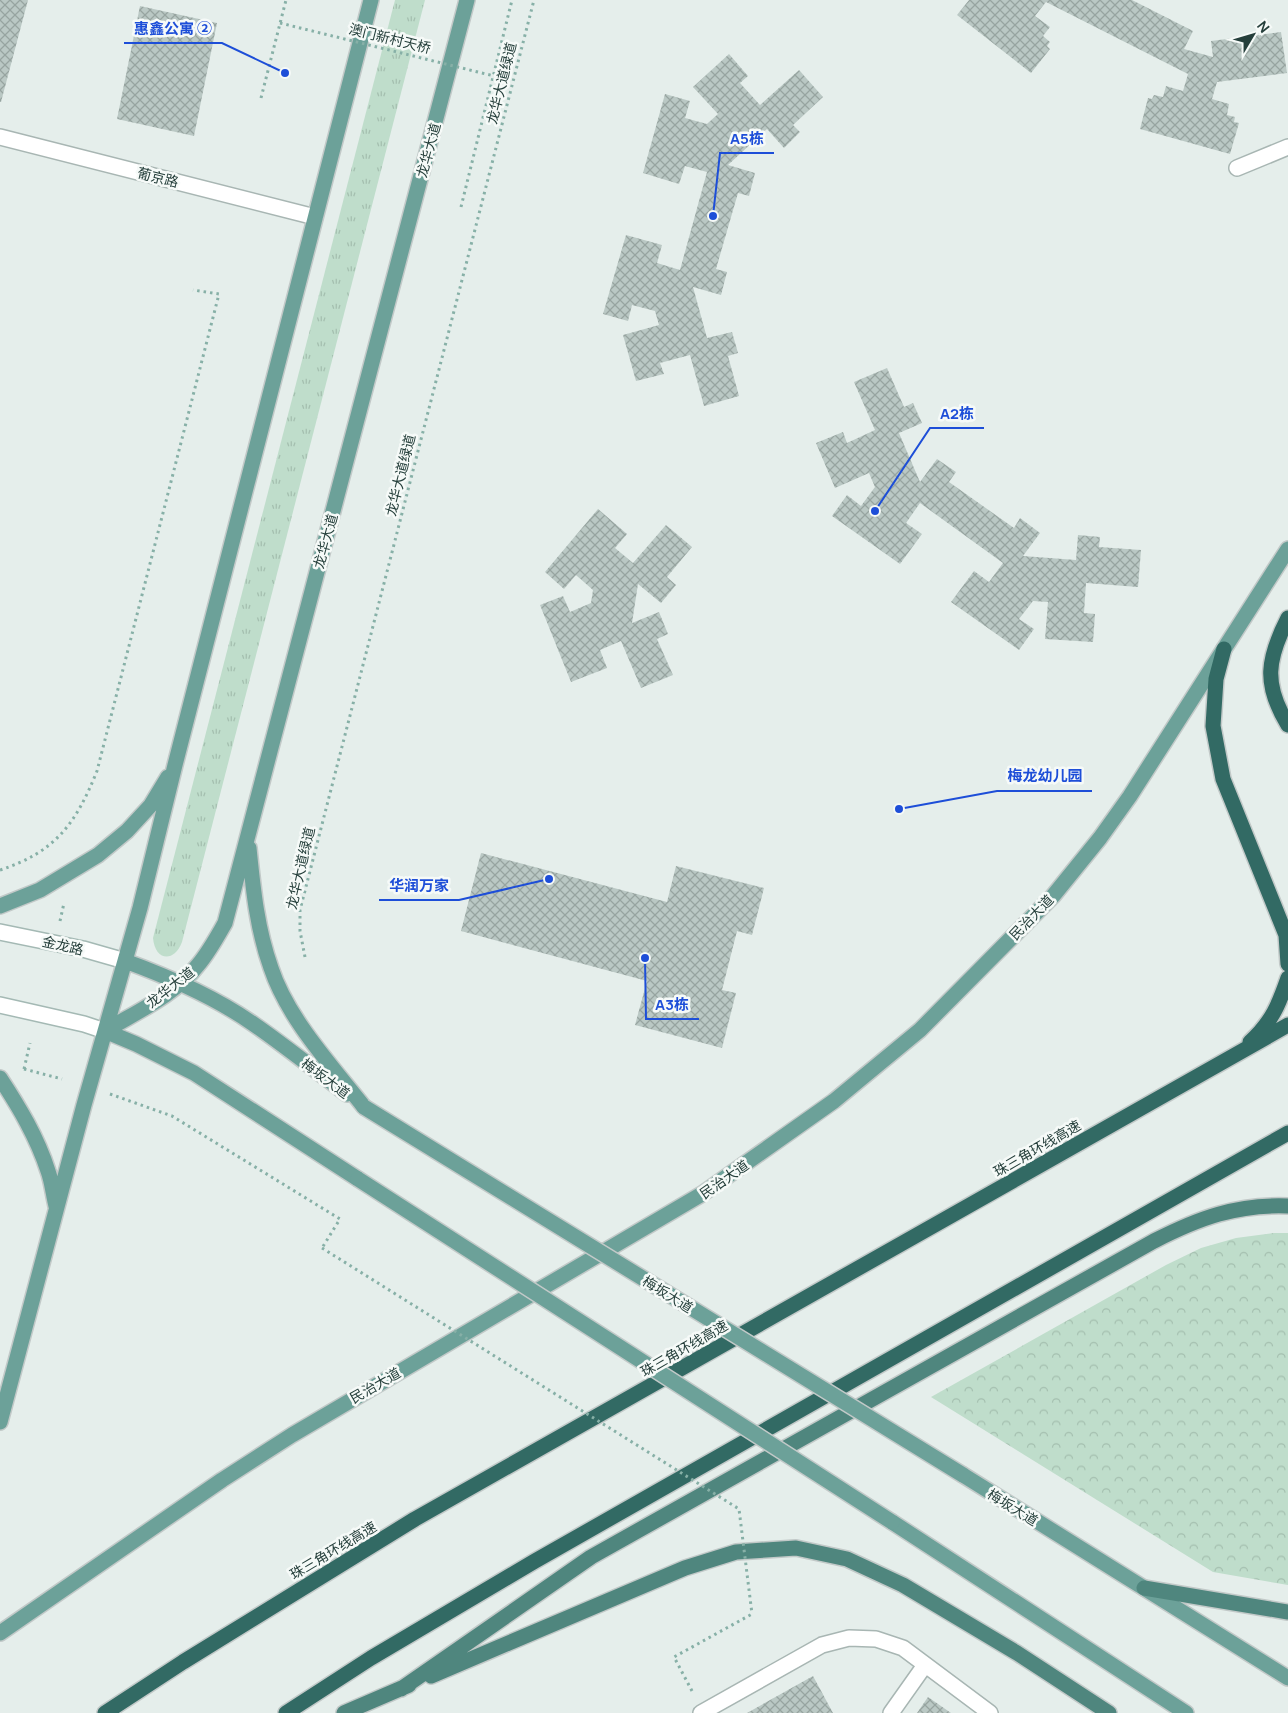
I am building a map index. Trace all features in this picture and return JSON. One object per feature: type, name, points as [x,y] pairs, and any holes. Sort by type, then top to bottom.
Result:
[{"type":"highway","points":[[1288,618],[1277,639],[1270,661],[1272,688],[1281,714],[1288,725]]},
{"type":"highway","points":[[1224,649],[1216,679],[1213,726],[1223,779],[1286,934],[1288,964]]},
{"type":"highway","points":[[1233,1056],[1256,1036],[1277,1010],[1288,978]]},
{"type":"highway","name":"珠三角环线高速","points":[[105,1713],[183,1662],[414,1519],[1288,1025]]},
{"type":"highway","points":[[286,1713],[371,1658],[535,1560],[1288,1133]]},
{"type":"highway","points":[[401,1689],[591,1557],[1154,1240],[1191,1222],[1230,1210],[1272,1205],[1288,1206]]},
{"type":"highway","points":[[344,1713],[685,1568],[736,1552],[796,1548],[847,1559],[903,1585],[1016,1653],[1108,1713]]},
{"type":"highway","points":[[1144,1588],[1288,1612]]},
{"type":"main road","points":[[0,1422],[56,1209],[147,881],[371,0]]},
{"type":"main road","name":"龙华大道","points":[[105,1032],[180,983],[198,966],[225,923],[467,0]]},
{"type":"main road","name":"民治大道","points":[[0,1633],[214,1486],[292,1435],[702,1194],[834,1101],[920,1030],[1053,896],[1100,838],[1130,796],[1288,549]]},
{"type":"main road","points":[[0,906],[40,890],[98,855],[127,831],[151,805],[175,765]]},
{"type":"main road","points":[[248,836],[258,921],[271,969],[281,991],[305,1032],[364,1107]]},
{"type":"main road","name":"梅坂大道","points":[[124,961],[180,983],[251,1022],[364,1107],[1288,1678]]},
{"type":"main road","points":[[105,1032],[136,1044],[194,1073],[1186,1713]]},
{"type":"main road","points":[[0,1078],[22,1112],[38,1143],[49,1173],[56,1209]]},
{"type":"main road","points":[[0,1641],[20,1619]]},
{"type":"street","name":"葡京路","points":[[0,137],[316,216]]},
{"type":"street","points":[[1236,168],[1288,148]]},
{"type":"street","name":"金龙路","points":[[0,932],[84,949],[124,961]]},
{"type":"street","points":[[0,1005],[69,1020],[105,1032]]},
{"type":"street","points":[[702,1713],[822,1645],[849,1638],[876,1639],[903,1648],[990,1713]]},
{"type":"street","points":[[891,1713],[925,1665]]},
{"type":"path","points":[[261,98],[286,0]]},
{"type":"path","points":[[461,208],[512,0]]},
{"type":"path","name":"龙华大道绿道","points":[[305,957],[300,930],[300,910],[534,0]]},
{"type":"path","name":"澳门新村天桥","points":[[280,23],[494,76]]},
{"type":"path","points":[[0,870],[23,863],[46,848],[74,820],[87,796],[97,771],[219,294],[193,290]]},
{"type":"path","points":[[60,922],[64,902]]},
{"type":"path","points":[[30,1043],[24,1069],[62,1079]]},
{"type":"path","points":[[108,1093],[172,1116],[340,1219],[322,1248],[739,1509],[752,1614],[674,1657],[702,1713]]},
{"type":"green space","points":[[395,0],[425,0],[182,942],[179,949],[170,956],[165,956],[157,951],[153,938]]},
{"type":"green space","points":[[1288,1233],[1288,1585],[1213,1572],[931,1397],[1166,1265],[1201,1248],[1236,1238]]},
{"type":"building","points":[[0,0],[28,0],[1,102],[0,102]]},
{"type":"building","points":[[969,0],[1132,0],[1193,31],[1184,49],[1213,57],[1211,41],[1281,32],[1287,73],[1217,82],[1212,99],[1229,104],[1227,115],[1235,117],[1234,122],[1239,123],[1230,154],[1140,129],[1148,98],[1152,99],[1154,95],[1163,97],[1166,86],[1183,91],[1188,74],[1046,2],[1035,16],[1050,27],[1043,36],[1050,42],[1047,46],[1050,49],[1031,73],[957,15]]},
{"type":"building","points":[[140,6],[217,23],[194,136],[117,119]]},
{"type":"building","points":[[729,54],[748,76],[740,83],[760,105],[799,70],[823,97],[793,125],[800,132],[784,148],[767,129],[728,165],[755,173],[749,196],[738,193],[716,269],[727,272],[721,295],[693,287],[707,338],[732,332],[738,353],[728,356],[739,396],[704,406],[690,355],[660,363],[664,374],[636,381],[623,335],[659,325],[655,311],[632,305],[628,321],[603,314],[626,235],[662,245],[657,263],[680,270],[707,172],[685,166],[679,184],[643,173],[665,94],[690,101],[685,118],[707,124],[718,114],[693,87]]},
{"type":"building","points":[[887,368],[904,407],[913,403],[922,423],[899,433],[920,482],[937,459],[956,472],[949,482],[1014,528],[1020,518],[1040,533],[1023,556],[1076,560],[1078,535],[1100,537],[1099,547],[1141,550],[1138,587],[1086,583],[1084,613],[1095,614],[1093,642],[1045,639],[1048,602],[1033,601],[1019,619],[1034,629],[1019,650],[951,602],[974,571],[989,582],[1003,563],[920,503],[906,523],[922,534],[900,564],[832,516],[847,495],[861,506],[875,487],[869,473],[835,488],[816,443],[843,432],[847,443],[875,430],[854,382]]},
{"type":"building","points":[[598,509],[627,534],[615,548],[633,563],[666,525],[692,547],[667,577],[676,585],[661,603],[638,584],[632,623],[659,612],[668,634],[657,639],[673,675],[641,688],[621,641],[600,650],[607,668],[571,682],[540,605],[563,596],[570,612],[591,603],[593,590],[576,575],[564,589],[545,572]]},
{"type":"building","points":[[481,853],[667,902],[676,866],[764,888],[752,935],[737,931],[722,990],[736,993],[722,1048],[635,1025],[647,981],[461,931]]},
{"type":"building","points":[[813,1676],[833,1713],[747,1713]]},
{"type":"building","points":[[928,1697],[951,1713],[917,1713]]},
{"type":"place","name":"惠鑫公寓 ②","points":[[285,73]]},
{"type":"place","name":"A5栋","points":[[713,216]]},
{"type":"place","name":"A2栋","points":[[875,511]]},
{"type":"place","name":"梅龙幼儿园","points":[[899,809]]},
{"type":"place","name":"华润万家","points":[[549,879]]},
{"type":"place","name":"A3栋","points":[[645,958]]}]
